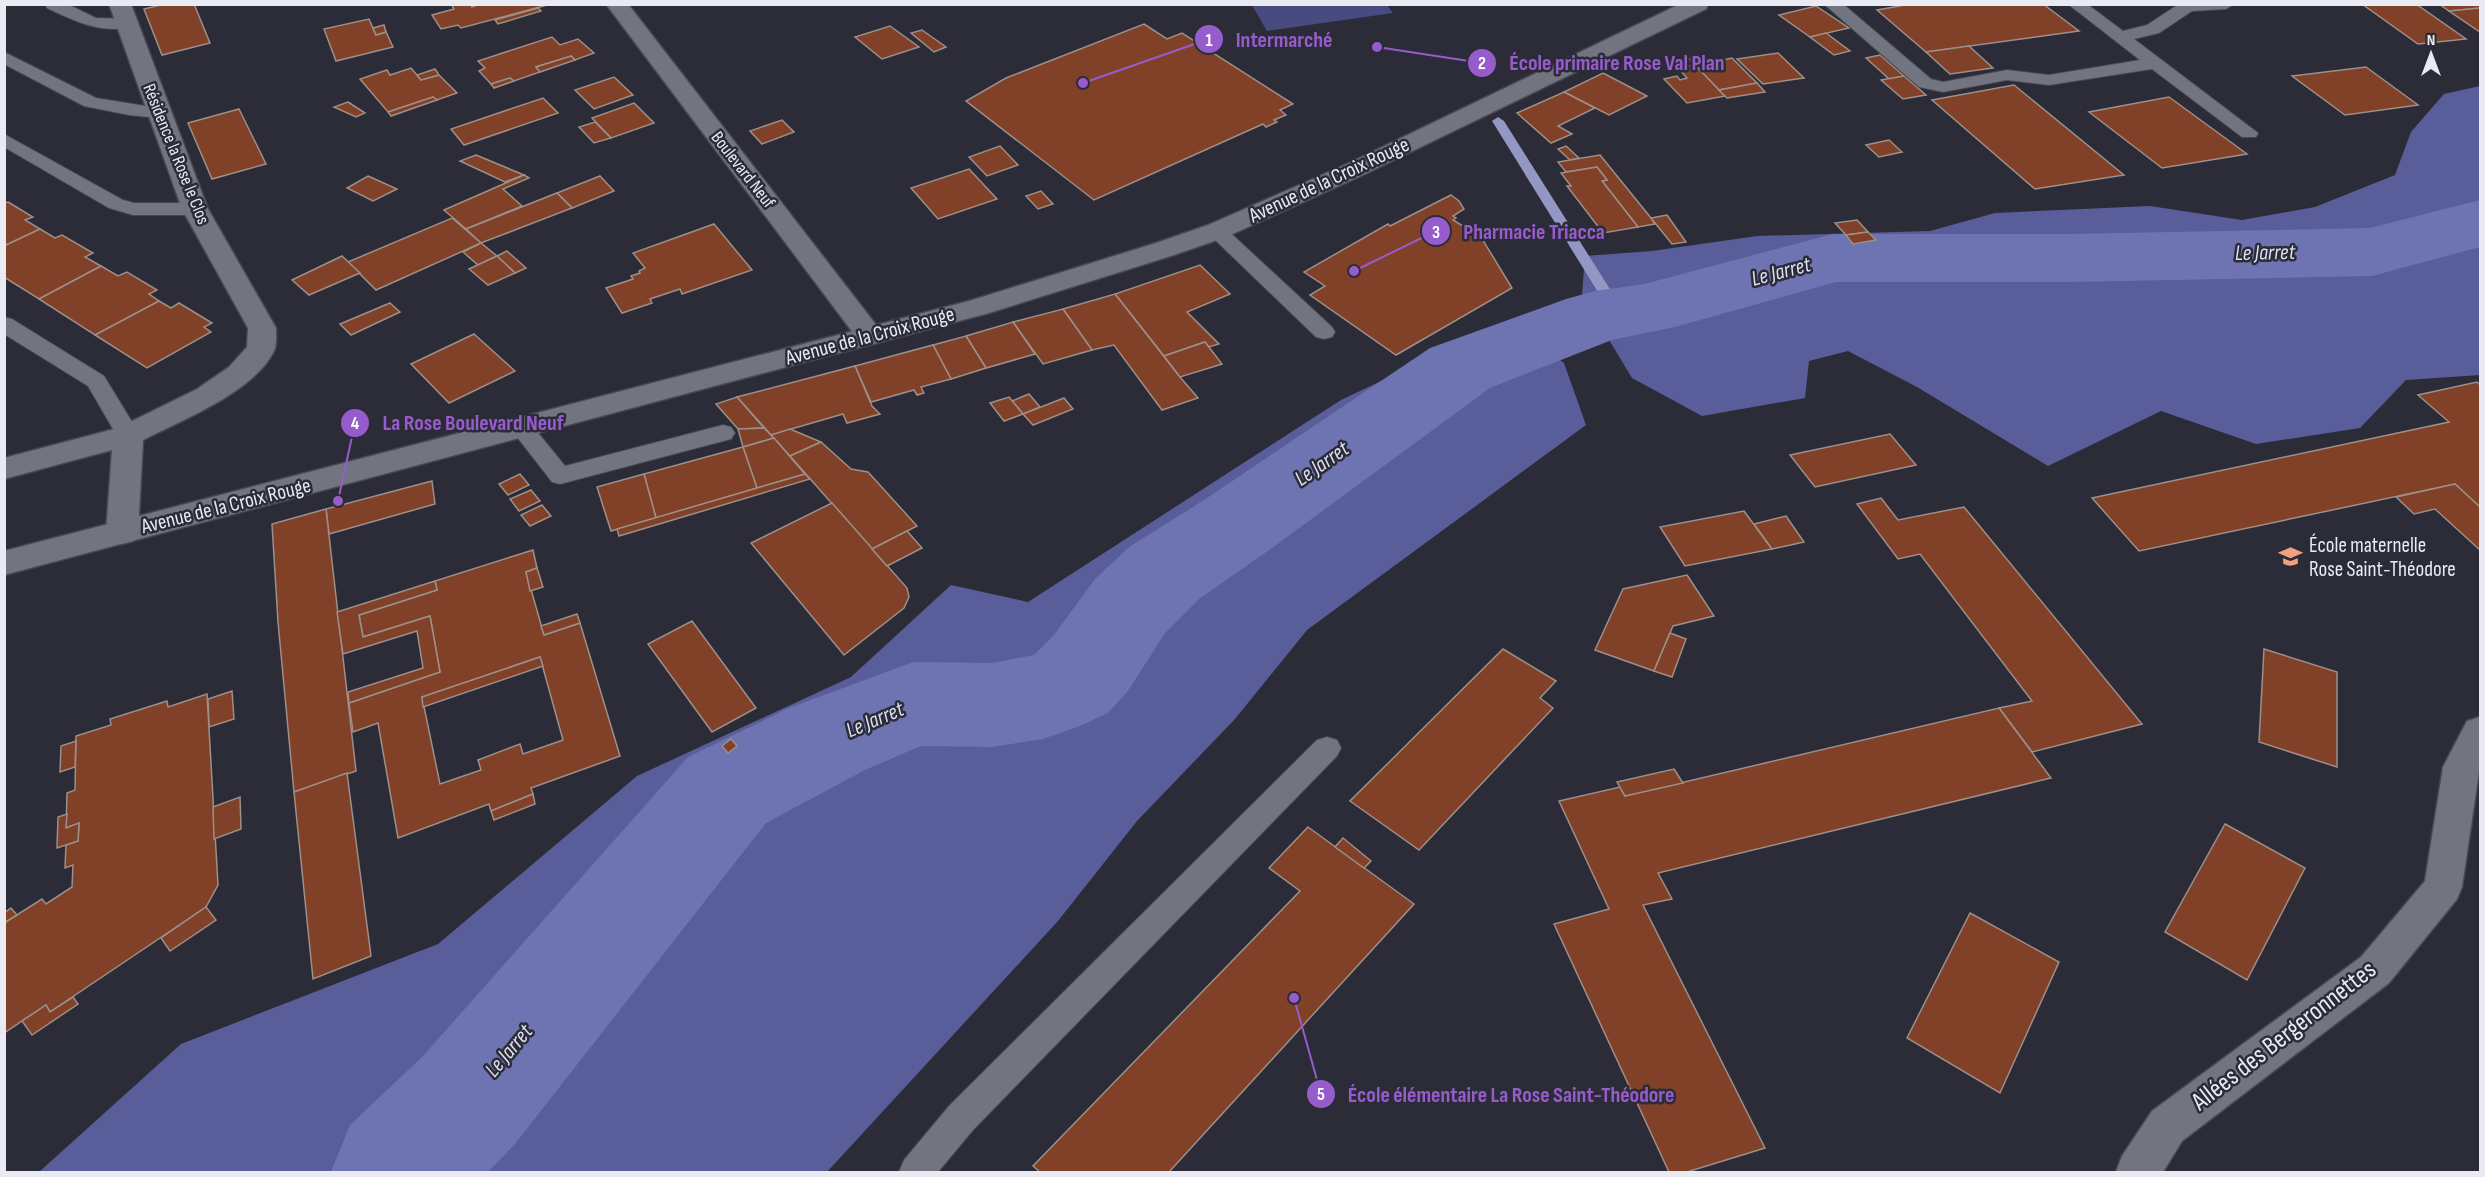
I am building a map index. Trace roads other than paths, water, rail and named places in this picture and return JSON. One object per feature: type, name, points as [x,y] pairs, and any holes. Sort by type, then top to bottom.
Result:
[{"type":"street","name":"Boulevard Neuf","points":[[616,4],[870,336]]},
{"type":"street","name":"Avenue de la Croix Rouge","points":[[4,563],[978,307],[1217,231],[1356,169],[1698,4]]},
{"type":"street","name":"Résidence la Rose le Clos","points":[[4,469],[128,435],[207,396],[239,374],[261,349],[262,328],[195,209],[122,14]]},
{"type":"street","points":[[122,532],[128,435]]},
{"type":"street","name":"Allées des Bergeronnettes","points":[[2138,1173],[2167,1126],[2374,970],[2443,887],[2461,767],[2481,732]]},
{"type":"lane","points":[[53,4],[93,22],[122,14]]},
{"type":"lane","points":[[1832,4],[1925,82],[1943,87],[2007,75],[2049,80],[2154,63]]},
{"type":"lane","points":[[2076,4],[2248,133]]},
{"type":"lane","points":[[2120,37],[2153,29],[2188,6],[2226,4]]},
{"type":"lane","points":[[4,57],[90,102],[158,113]]},
{"type":"lane","points":[[4,140],[116,204],[133,209],[195,209]]},
{"type":"lane","points":[[1217,231],[1324,332]]},
{"type":"lane","points":[[4,324],[96,381],[128,435]]},
{"type":"lane","points":[[522,428],[560,476],[723,433]]},
{"type":"lane","points":[[916,1173],[961,1118],[1327,748]]},
{"type":"waterway","points":[[1498,121],[1618,313]]},
{"type":"waterway","name":"Le Jarret","points":[[397,1172],[469,1100],[727,790],[827,739],[913,704],[992,705],[1043,697],[1071,684],[1091,663],[1130,606],[1164,573],[1238,524],[1460,368],[1595,317],[1646,309],[1833,258],[2070,258],[2372,252],[2480,223]]},
{"type":"place","name":"École primaire Rose Val Plan","points":[[1377,47]]},
{"type":"place","name":"Intermarché","points":[[1083,83]]},
{"type":"place","name":"Pharmacie Triacca","points":[[1354,271]]},
{"type":"place","name":"La Rose Boulevard Neuf","points":[[338,501]]},
{"type":"place","name":"École maternelle Rose Saint-Théodore","points":[[2291,557]]},
{"type":"place","name":"École élémentaire La Rose Saint-Théodore","points":[[1294,998]]}]
